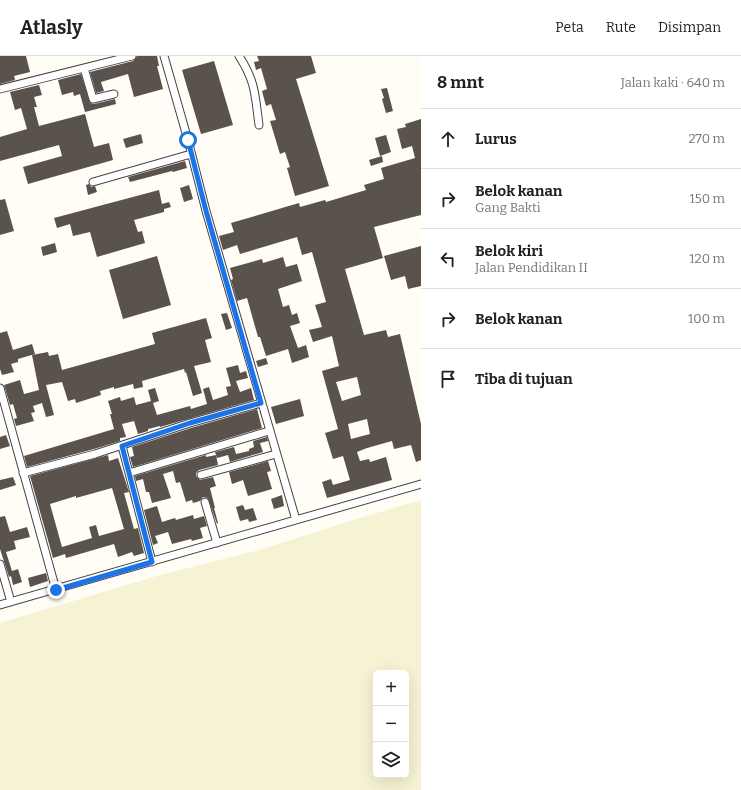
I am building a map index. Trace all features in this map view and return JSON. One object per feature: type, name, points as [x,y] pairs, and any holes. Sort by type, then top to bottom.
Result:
[{"type":"street","points":[[0,89],[132,56]]},
{"type":"street","points":[[164,56],[261,403],[296,520]]},
{"type":"street","points":[[239,56],[248,71],[254,87],[259,125]]},
{"type":"street","points":[[84,68],[93,99],[114,94]]},
{"type":"street","points":[[93,182],[191,154]]},
{"type":"street","points":[[0,388],[56,590]]},
{"type":"street","points":[[23,473],[95,454],[190,423],[261,403]]},
{"type":"street","points":[[129,473],[269,430]]},
{"type":"street","points":[[122,446],[152,562]]},
{"type":"street","points":[[201,475],[276,454]]},
{"type":"street","points":[[0,605],[421,484]]},
{"type":"street","points":[[205,502],[217,543]]},
{"type":"street","points":[[0,564],[11,602]]},
{"type":"shaded area","points":[[421,500],[421,790],[0,790],[0,623],[160,575],[259,550]]},
{"type":"building","points":[[0,56],[26,56],[30,72],[14,76],[15,80],[0,84]]},
{"type":"building","points":[[137,56],[157,56],[159,66],[157,66],[163,89],[134,97],[128,74],[101,82],[104,91],[96,93],[90,72],[133,61]]},
{"type":"building","points":[[257,56],[311,56],[316,73],[296,79],[329,186],[295,196],[287,168],[290,167],[285,152],[280,154],[270,121],[276,120],[271,104],[266,106],[262,91],[267,89],[261,68],[256,70],[254,62],[259,61]]},
{"type":"building","points":[[214,61],[233,125],[201,134],[182,70]]},
{"type":"building","points":[[81,74],[90,103],[94,104],[115,99],[116,104],[85,112],[80,94],[74,96],[73,92],[62,95],[58,80]]},
{"type":"building","points":[[39,85],[42,95],[34,97],[37,107],[34,107],[39,126],[85,114],[94,147],[109,143],[113,160],[28,184],[23,167],[62,156],[59,145],[0,161],[0,137],[27,129],[21,108],[15,110],[10,92]]},
{"type":"building","points":[[387,88],[393,111],[386,113],[381,89]]},
{"type":"building","points":[[421,119],[421,215],[374,227],[383,258],[345,269],[364,335],[386,330],[388,337],[400,334],[421,424],[421,460],[416,462],[411,445],[394,449],[392,441],[357,452],[360,461],[369,459],[370,462],[386,457],[392,480],[327,498],[322,482],[331,479],[333,485],[350,480],[343,456],[333,459],[325,433],[338,429],[322,371],[339,366],[332,336],[313,342],[309,330],[322,327],[315,305],[326,302],[312,252],[302,255],[297,237],[240,254],[237,245],[223,250],[219,236],[234,232],[231,223],[299,203],[300,207],[325,200],[326,202],[366,190],[364,185],[384,179],[381,168],[415,158],[412,146],[402,149],[397,129],[406,127],[405,124]],"holes":[[[357,377],[361,395],[342,401],[336,382]],[[367,419],[370,434],[351,439],[348,424]]]},
{"type":"building","points":[[141,134],[143,143],[126,148],[123,139]]},
{"type":"building","points":[[386,135],[391,152],[380,156],[375,138]]},
{"type":"building","points":[[382,156],[383,162],[371,166],[369,160]]},
{"type":"building","points":[[185,161],[187,168],[173,172],[172,171],[130,182],[128,177]]},
{"type":"building","points":[[89,184],[91,187],[95,186],[97,192],[88,195],[86,185]]},
{"type":"building","points":[[189,185],[193,199],[184,202],[180,188]]},
{"type":"building","points":[[159,190],[162,204],[169,202],[171,207],[164,209],[164,212],[134,220],[138,232],[142,231],[145,243],[97,257],[90,232],[73,236],[70,224],[57,228],[54,218]]},
{"type":"building","points":[[5,199],[14,231],[0,235],[0,200]]},
{"type":"building","points":[[55,243],[57,252],[43,256],[41,247]]},
{"type":"building","points":[[421,246],[421,286],[408,289],[405,276],[391,280],[384,256]]},
{"type":"building","points":[[157,256],[171,305],[123,319],[109,270]]},
{"type":"building","points":[[283,257],[286,267],[297,264],[302,281],[278,289],[283,307],[289,305],[292,315],[297,313],[300,323],[290,326],[298,348],[306,345],[309,357],[292,363],[288,349],[266,356],[260,337],[258,337],[247,298],[237,301],[231,280],[233,279],[230,268],[262,259],[263,263]]},
{"type":"building","points":[[227,313],[232,328],[226,330],[221,314]]},
{"type":"building","points":[[206,318],[212,338],[205,340],[211,362],[194,366],[202,393],[193,396],[184,369],[142,381],[143,387],[134,389],[133,384],[114,389],[114,387],[100,391],[101,395],[76,403],[75,399],[68,401],[62,382],[46,385],[54,415],[46,417],[42,403],[33,406],[35,412],[31,413],[34,421],[16,426],[14,419],[17,418],[13,404],[10,405],[4,385],[20,380],[24,394],[39,390],[32,355],[48,352],[49,356],[58,354],[62,370],[155,344],[152,333]]},
{"type":"building","points":[[7,331],[13,350],[32,344],[35,354],[18,359],[18,362],[11,364],[14,372],[2,375],[0,369],[0,333]]},
{"type":"building","points":[[266,358],[268,364],[258,367],[256,361]]},
{"type":"building","points":[[238,365],[240,373],[246,371],[248,378],[236,381],[240,392],[251,388],[254,400],[160,427],[148,429],[148,431],[138,434],[134,421],[122,424],[126,437],[120,438],[120,441],[27,467],[24,456],[114,429],[108,401],[120,397],[121,401],[134,397],[136,405],[151,401],[148,390],[155,388],[159,401],[153,403],[157,415],[190,406],[191,409],[207,404],[203,389],[209,387],[213,400],[228,395],[226,387],[231,386],[226,368]]},
{"type":"building","points":[[300,399],[304,416],[276,424],[271,407]]},
{"type":"building","points":[[257,409],[262,428],[133,467],[130,457],[134,456],[132,447]]},
{"type":"building","points":[[6,435],[10,446],[0,449],[0,437]]},
{"type":"building","points":[[267,437],[268,441],[260,443],[263,452],[230,462],[228,455],[217,458],[215,452],[234,447],[236,454],[249,451],[249,449],[254,447],[253,441]]},
{"type":"building","points":[[108,455],[109,461],[118,458],[129,492],[124,493],[134,529],[138,528],[144,553],[134,556],[132,552],[118,557],[114,544],[66,558],[65,554],[53,558],[30,476]],"holes":[[[112,488],[124,529],[99,536],[96,525],[89,527],[92,538],[62,547],[50,504],[76,496],[76,498]]]},
{"type":"building","points":[[206,455],[206,457],[216,455],[218,465],[199,470],[196,473],[196,476],[200,480],[213,477],[216,486],[210,488],[217,524],[208,498],[203,497],[200,501],[193,503],[192,500],[186,502],[180,482],[176,483],[173,471],[163,474],[171,498],[152,503],[149,492],[146,492],[143,479],[136,481],[135,476]]},
{"type":"building","points":[[268,461],[271,471],[267,472],[272,489],[248,496],[243,480],[232,484],[229,472]]},
{"type":"building","points":[[13,477],[16,485],[0,490],[0,480]]},
{"type":"building","points":[[282,495],[284,506],[274,509],[271,499]]},
{"type":"building","points":[[243,505],[245,510],[253,508],[257,520],[249,522],[248,519],[240,521],[236,507]]},
{"type":"building","points":[[157,506],[162,522],[193,515],[194,519],[204,516],[207,526],[200,528],[203,538],[192,541],[191,539],[172,544],[168,532],[155,536],[158,543],[153,545],[144,510]]},
{"type":"building","points":[[5,516],[10,532],[27,527],[30,537],[14,541],[16,549],[6,552],[12,571],[18,569],[22,582],[13,585],[0,549],[0,517]]},
{"type":"building","points":[[46,573],[48,581],[30,587],[28,578]]},
{"type":"route","points":[[56,590],[152,562],[122,446],[190,423],[261,403],[206,211],[188,140]]}]
